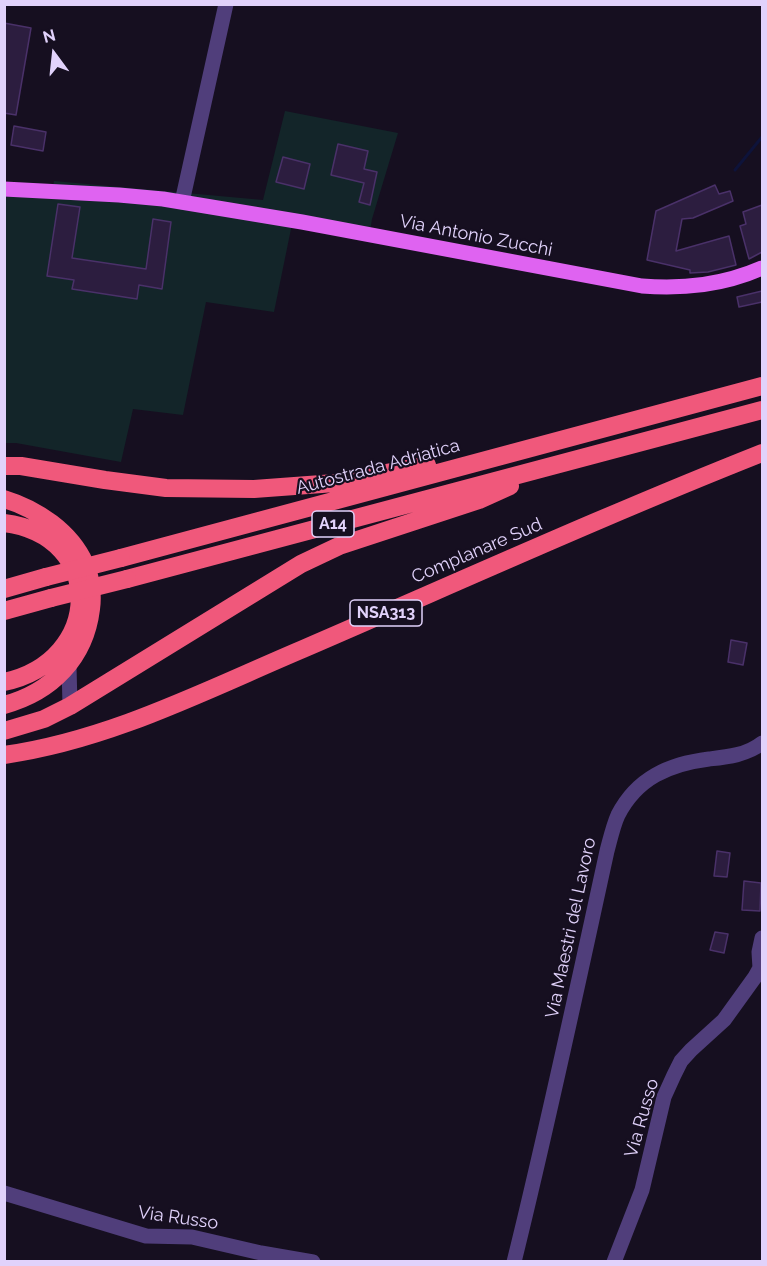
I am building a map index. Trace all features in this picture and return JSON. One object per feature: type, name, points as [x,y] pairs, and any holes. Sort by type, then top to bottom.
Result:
[{"type":"highway","name":"Autostrada Adriatica","points":[[4,588],[762,386]]},
{"type":"highway","name":"A14","points":[[4,611],[762,410]]},
{"type":"highway","name":"Complanare Sud","points":[[4,755],[66,744],[156,712],[668,491],[762,453]]},
{"type":"highway","points":[[4,466],[21,466],[166,488],[254,489],[335,483],[421,465],[465,465]]},
{"type":"highway","points":[[4,731],[44,719],[70,706],[301,564],[363,537],[479,500],[538,470]]},
{"type":"highway","points":[[4,499],[28,509],[55,526],[73,545],[85,564],[90,580],[92,602],[89,626],[69,666],[43,688],[23,699],[4,705]]},
{"type":"highway","points":[[4,523],[34,529],[58,546],[72,565],[77,578],[80,603],[75,627],[61,651],[41,668],[16,680],[4,682]]},
{"type":"main road","name":"Via Antonio Zucchi","points":[[4,189],[119,195],[182,202],[302,222],[642,286],[671,288],[704,286],[724,282],[762,268]]},
{"type":"street","points":[[182,202],[226,4]]},
{"type":"street","points":[[69,666],[70,706]]},
{"type":"street","name":"Via Maestri del Lavoro","points":[[514,1262],[529,1209],[607,851],[617,818],[627,801],[639,788],[651,777],[667,768],[761,748]]},
{"type":"street","name":"Via Russo","points":[[614,1262],[642,1190],[664,1097],[674,1075],[681,1061],[724,1020],[761,971],[759,952],[762,938]]},
{"type":"street","name":"Via Russo","points":[[4,1193],[146,1236],[192,1237],[313,1262]]},
{"type":"street","name":"Via Maestri del Lavoro","points":[[520,1262],[526,1238],[529,1209]]},
{"type":"shaded area","points":[[285,111],[398,133],[372,219],[369,237],[292,224],[274,312],[206,302],[183,415],[133,409],[121,462],[5,443],[5,193],[52,193],[54,181],[263,200]]},
{"type":"building","points":[[4,23],[31,28],[16,115],[4,113]]},
{"type":"building","points":[[14,126],[46,132],[43,151],[11,145]]},
{"type":"building","points":[[338,144],[368,151],[364,169],[377,172],[370,205],[359,202],[364,183],[331,175]]},
{"type":"building","points":[[283,157],[310,164],[304,189],[276,182]]},
{"type":"building","points":[[715,185],[719,194],[730,191],[733,201],[693,218],[682,219],[676,251],[729,236],[736,265],[708,272],[690,273],[690,270],[647,260],[656,211]]},
{"type":"building","points":[[58,204],[80,207],[72,258],[146,269],[153,219],[171,222],[162,289],[139,285],[137,299],[72,289],[74,280],[47,276]]},
{"type":"building","points":[[762,205],[762,252],[749,259],[740,226],[746,224],[743,212]]},
{"type":"building","points":[[762,291],[762,302],[739,307],[737,297]]},
{"type":"building","points":[[731,640],[747,643],[743,665],[728,662]]},
{"type":"building","points":[[717,851],[730,853],[727,877],[714,876]]},
{"type":"building","points":[[744,881],[761,883],[760,911],[742,910]]},
{"type":"building","points":[[715,932],[728,934],[724,953],[710,950]]},
{"type":"waterway","points":[[735,170],[762,137]]}]
